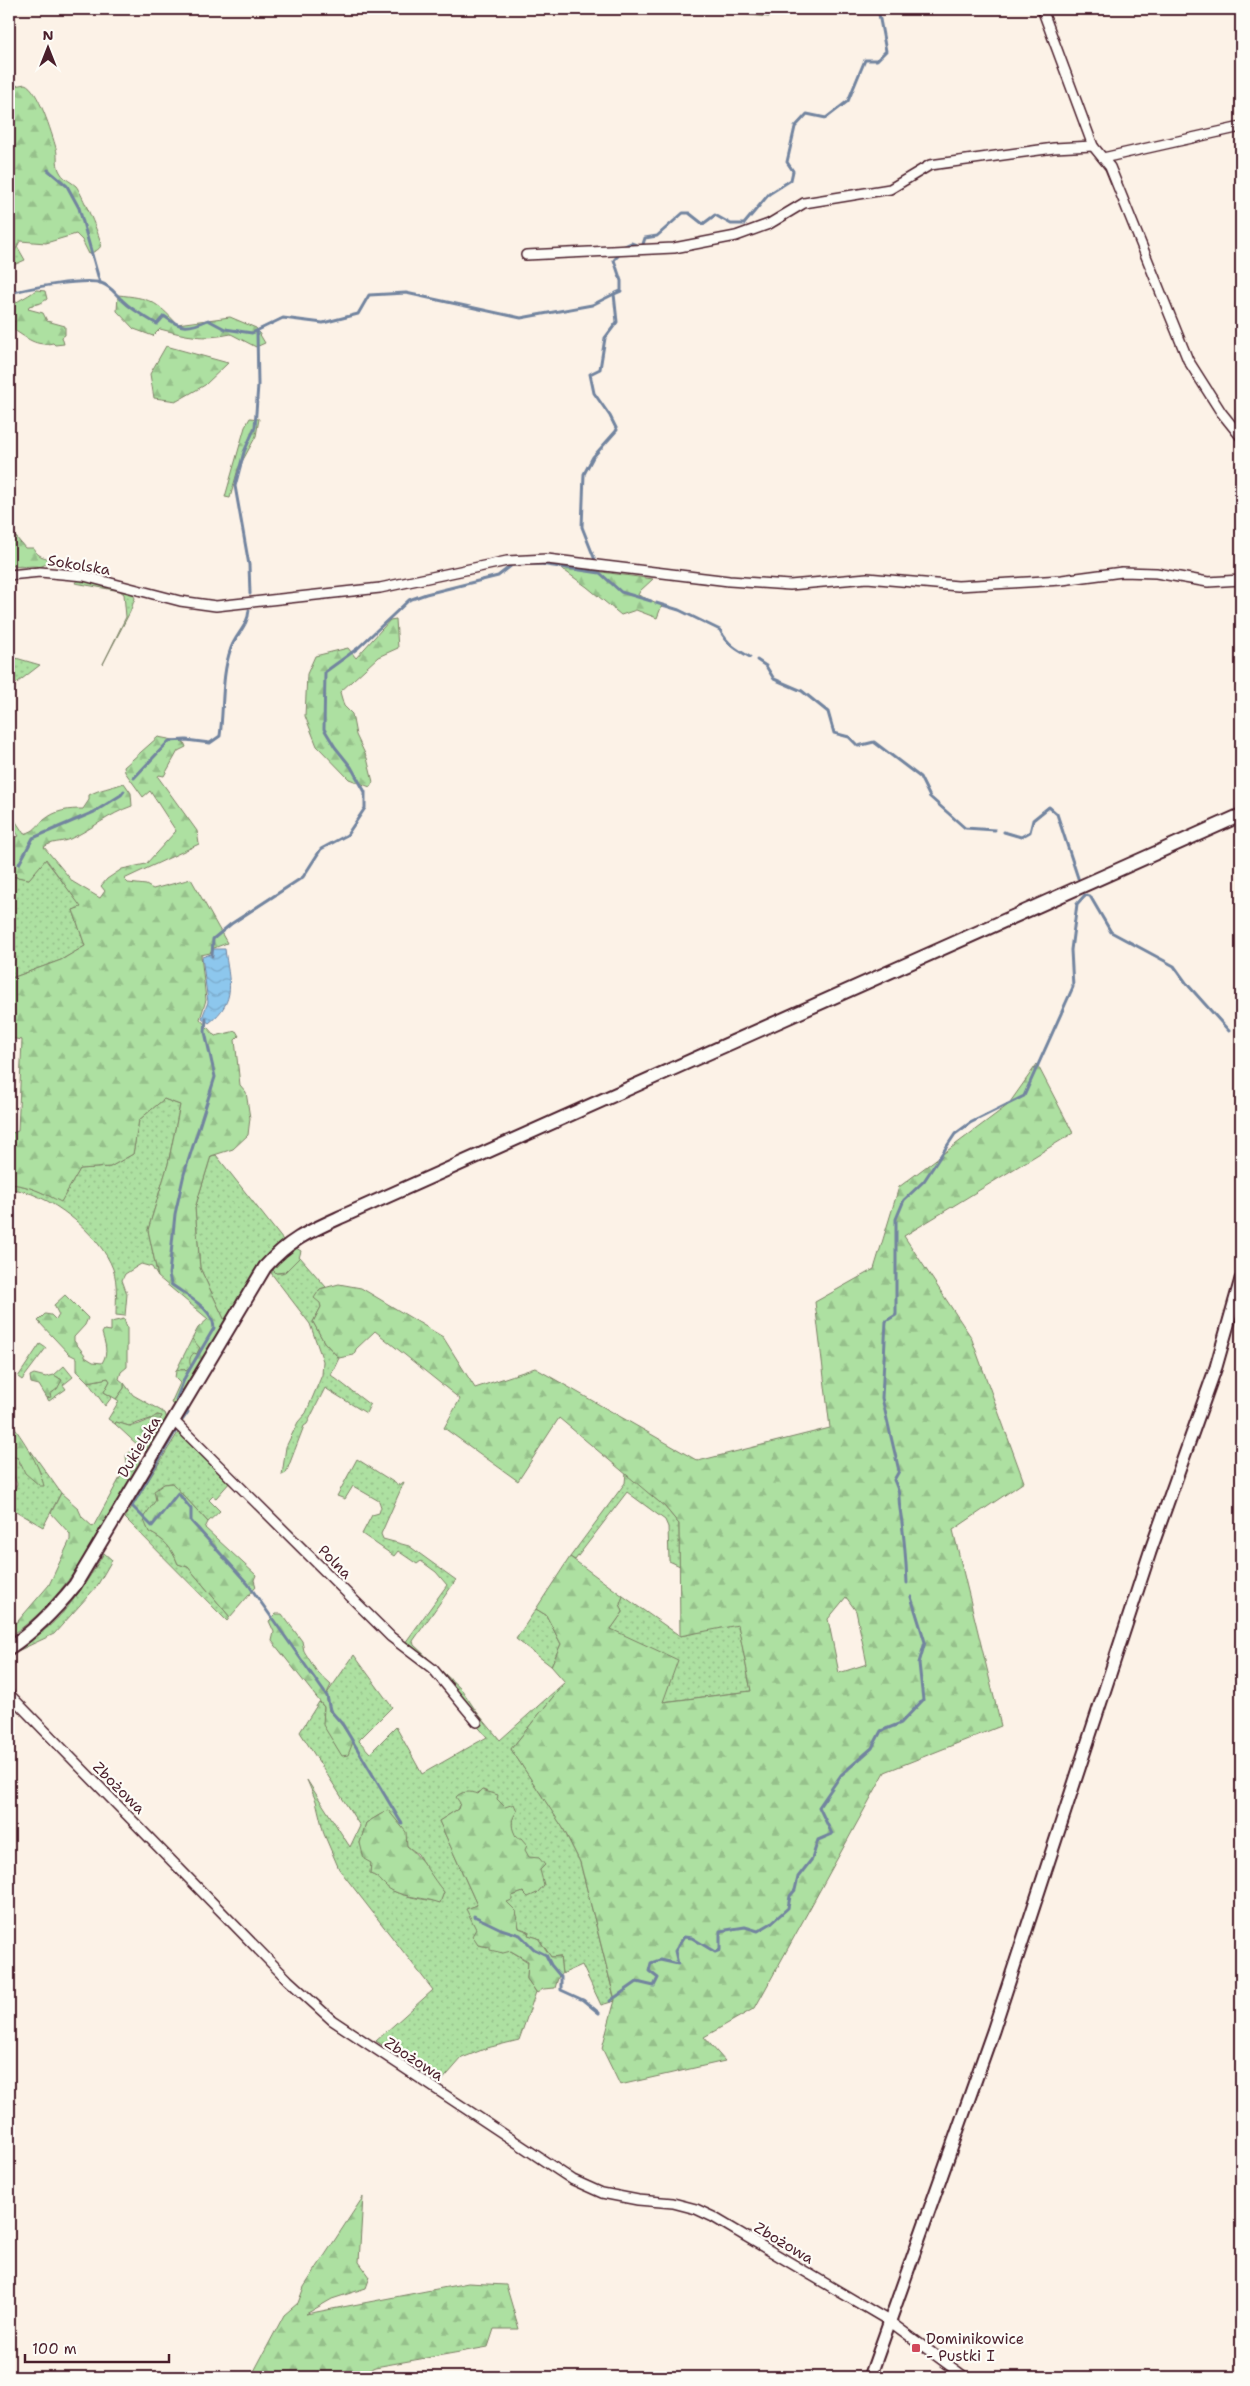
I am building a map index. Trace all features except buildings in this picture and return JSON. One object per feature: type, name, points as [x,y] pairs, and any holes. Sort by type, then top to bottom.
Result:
[{"type":"main road","name":"Dukielska","points":[[9,1648],[34,1630],[55,1610],[75,1585],[265,1267],[282,1249],[304,1234],[1241,815]]},
{"type":"street","points":[[1042,9],[1093,146],[1110,167],[1188,360],[1221,412],[1241,437]]},
{"type":"street","points":[[1103,158],[1241,127]]},
{"type":"street","points":[[526,255],[674,248],[736,236],[768,224],[804,203],[890,189],[930,165],[1054,148],[1093,146]]},
{"type":"street","name":"Sokolska","points":[[9,575],[40,572],[84,576],[180,601],[216,606],[380,588],[507,561],[547,559],[729,581],[790,585],[867,578],[958,586],[1062,580],[1122,572],[1156,573],[1208,582],[1241,580]]},
{"type":"street","points":[[870,2377],[993,2031],[1138,1589],[1216,1367],[1241,1279]]},
{"type":"street","name":"Polna","points":[[174,1421],[391,1636],[433,1669],[476,1722]]},
{"type":"street","name":"Zbożowa","points":[[9,1694],[288,1980],[332,2020],[573,2180],[602,2193],[638,2200],[673,2203],[696,2209],[713,2217],[889,2321],[965,2377]]},
{"type":"green space","points":[[727,9],[757,9],[768,13],[769,17],[732,13]]},
{"type":"green space","points":[[25,84],[35,94],[44,112],[56,148],[59,170],[78,189],[98,234],[101,245],[96,251],[89,254],[82,240],[76,234],[46,243],[20,241],[13,255],[9,255],[9,87]]},
{"type":"green space","points":[[17,246],[25,260],[9,267],[9,255],[12,256]]},
{"type":"green space","points":[[36,290],[45,291],[47,299],[41,303],[29,306],[28,309],[43,313],[47,321],[65,326],[65,335],[62,337],[64,344],[37,343],[14,330],[15,321],[9,324],[9,308]]},
{"type":"green space","points":[[118,295],[145,299],[152,302],[177,324],[230,317],[256,328],[265,343],[256,347],[231,334],[212,337],[195,336],[160,329],[153,336],[134,329],[117,311]]},
{"type":"green space","points":[[166,346],[228,363],[205,385],[177,401],[154,398],[150,374]]},
{"type":"green space","points":[[250,418],[259,419],[256,436],[238,469],[230,498],[225,497],[245,427]]},
{"type":"green space","points":[[9,537],[16,537],[25,548],[33,548],[41,556],[59,560],[60,565],[46,564],[40,567],[21,567],[9,564]]},
{"type":"green space","points":[[558,566],[653,579],[638,595],[662,605],[657,618],[636,610],[621,615]]},
{"type":"green space","points":[[77,580],[90,580],[132,593],[135,598],[130,612],[103,664],[126,617],[124,594],[120,591],[75,583]]},
{"type":"green space","points":[[396,619],[398,648],[378,657],[340,692],[344,706],[352,714],[356,735],[367,758],[373,782],[370,787],[349,779],[317,746],[305,716],[307,674],[315,656],[348,648],[356,658],[390,620]]},
{"type":"green space","points":[[9,656],[40,665],[9,689]]},
{"type":"green space","points":[[158,737],[184,742],[186,747],[178,751],[164,776],[159,775],[158,777],[197,831],[199,844],[124,879],[128,883],[146,885],[153,889],[191,879],[227,943],[214,948],[210,953],[201,955],[206,1000],[200,1019],[215,1036],[236,1031],[239,1036],[235,1040],[240,1085],[246,1092],[250,1118],[248,1135],[233,1149],[211,1156],[195,1208],[200,1268],[225,1321],[174,1405],[171,1403],[180,1383],[175,1378],[176,1371],[184,1369],[186,1371],[191,1367],[190,1358],[194,1353],[197,1354],[200,1348],[192,1339],[198,1328],[208,1319],[158,1277],[148,1230],[168,1164],[180,1105],[164,1099],[139,1120],[133,1154],[110,1167],[80,1169],[61,1202],[29,1188],[9,1184],[9,1134],[18,1131],[22,1040],[9,1038],[9,979],[61,960],[85,946],[73,910],[81,907],[46,859],[29,879],[11,876],[9,878],[9,839],[19,836],[9,823],[9,811],[24,834],[34,830],[53,814],[67,810],[83,809],[89,800],[89,795],[124,783],[131,793],[132,806],[70,839],[44,847],[73,882],[100,898],[105,891],[101,886],[107,879],[122,869],[146,864],[176,831],[150,791],[143,797],[125,772],[124,767]]},
{"type":"green space","points":[[45,859],[82,907],[73,910],[85,946],[61,960],[9,979],[9,878],[11,876],[29,879]]},
{"type":"green space","points":[[1037,1064],[1073,1133],[904,1236],[971,1337],[1024,1482],[953,1530],[1001,1726],[885,1772],[755,2008],[704,2037],[725,2061],[620,2085],[602,2048],[615,2000],[580,1862],[563,1828],[511,1749],[565,1682],[551,1666],[561,1644],[546,1615],[536,1609],[570,1557],[623,1596],[620,1604],[623,1612],[611,1629],[678,1660],[663,1702],[751,1691],[738,1625],[680,1636],[679,1524],[665,1507],[559,1418],[518,1481],[444,1428],[460,1399],[375,1331],[356,1349],[354,1355],[339,1358],[324,1342],[313,1322],[321,1307],[320,1303],[314,1298],[320,1289],[339,1284],[361,1288],[443,1337],[475,1388],[535,1368],[698,1461],[830,1428],[815,1302],[874,1269],[899,1187],[1008,1105]],"holes":[[[846,1597],[856,1611],[867,1664],[839,1673],[828,1619]]]},
{"type":"green space","points":[[164,1099],[180,1105],[168,1164],[148,1230],[158,1277],[152,1267],[141,1264],[125,1274],[122,1280],[127,1294],[125,1316],[116,1315],[115,1274],[107,1256],[97,1242],[71,1217],[55,1206],[40,1197],[24,1191],[9,1189],[9,1184],[42,1192],[61,1201],[80,1169],[110,1167],[133,1154],[139,1120]]},
{"type":"green space","points":[[216,1155],[283,1240],[270,1251],[225,1321],[200,1268],[195,1208],[211,1156]]},
{"type":"green space","points":[[296,1248],[301,1251],[299,1258],[285,1272],[276,1273],[273,1270],[278,1263],[286,1254]]},
{"type":"green space","points":[[300,1257],[326,1287],[320,1289],[321,1307],[313,1322],[324,1342],[339,1358],[331,1375],[370,1405],[366,1413],[325,1388],[307,1424],[304,1426],[286,1473],[282,1475],[286,1447],[298,1422],[306,1413],[322,1375],[323,1361],[310,1324],[271,1273],[273,1270],[276,1273],[282,1273]]},
{"type":"green space","points":[[65,1295],[88,1318],[85,1325],[74,1337],[74,1341],[85,1357],[93,1362],[102,1363],[104,1359],[106,1348],[102,1333],[104,1330],[111,1331],[111,1322],[124,1319],[127,1328],[127,1367],[121,1372],[119,1379],[124,1383],[124,1388],[116,1399],[104,1392],[110,1381],[108,1378],[88,1382],[77,1371],[77,1358],[69,1354],[38,1321],[45,1314],[51,1315],[56,1320],[59,1315],[54,1305]]},
{"type":"green space","points":[[192,1339],[200,1347],[191,1367],[186,1372],[176,1371]]},
{"type":"green space","points":[[40,1344],[46,1348],[22,1380],[18,1377]]},
{"type":"green space","points":[[64,1366],[73,1377],[63,1385],[66,1389],[49,1401],[47,1398],[62,1380],[54,1375]]},
{"type":"green space","points":[[34,1374],[46,1377],[54,1375],[62,1380],[57,1389],[50,1394],[51,1397],[47,1398],[39,1385],[31,1383],[30,1376]]},
{"type":"green space","points":[[108,1378],[110,1381],[104,1392],[112,1397],[105,1406],[88,1382]]},
{"type":"green space","points":[[124,1383],[133,1395],[165,1413],[167,1419],[147,1453],[142,1449],[162,1416],[157,1415],[129,1426],[116,1422],[115,1424],[108,1419],[119,1401],[116,1399],[124,1388]]},
{"type":"green space","points":[[157,1415],[162,1416],[142,1449],[115,1424],[116,1422],[129,1426],[136,1425],[148,1421]]},
{"type":"green space","points":[[9,1420],[34,1460],[44,1486],[40,1486],[25,1473],[18,1458],[9,1455]]},
{"type":"green space","points":[[179,1431],[231,1481],[216,1498],[213,1496],[209,1500],[220,1511],[208,1522],[172,1483],[164,1484],[155,1491],[156,1499],[149,1532],[167,1545],[178,1564],[188,1567],[230,1617],[227,1621],[125,1518]]},
{"type":"green space","points":[[31,1451],[61,1493],[43,1527],[9,1507],[9,1501],[17,1484],[9,1464],[9,1455],[18,1458],[20,1465],[41,1474]]},
{"type":"green space","points":[[131,1451],[141,1463],[84,1558],[50,1602],[31,1621],[9,1637],[9,1627],[18,1621],[49,1585],[70,1540],[70,1534],[51,1513],[61,1493],[78,1508],[82,1517],[93,1527],[127,1465],[126,1455]]},
{"type":"green space","points":[[357,1459],[398,1485],[404,1482],[381,1534],[383,1539],[409,1546],[456,1580],[413,1641],[414,1645],[462,1690],[476,1711],[500,1740],[565,1682],[511,1749],[562,1826],[580,1862],[615,2001],[601,2005],[582,1965],[562,1974],[560,1956],[551,1957],[538,1938],[528,1935],[529,1931],[519,1928],[516,1911],[507,1902],[512,1896],[523,1892],[528,1896],[537,1893],[544,1885],[512,1831],[512,1818],[505,1807],[491,1794],[483,1790],[460,1803],[458,1809],[439,1821],[477,1905],[478,1945],[511,1951],[528,1962],[527,1979],[536,1992],[519,2040],[487,2048],[462,2058],[440,2083],[376,2041],[433,1990],[339,1869],[324,1834],[316,1801],[307,1780],[350,1847],[360,1826],[300,1732],[319,1702],[324,1707],[323,1715],[337,1718],[329,1711],[326,1695],[354,1655],[392,1707],[359,1741],[370,1753],[396,1727],[422,1774],[487,1737],[405,1643],[447,1585],[436,1572],[421,1561],[417,1564],[398,1551],[394,1556],[362,1534],[372,1515],[379,1513],[381,1507],[379,1501],[353,1486],[345,1499],[337,1496]],"holes":[[[388,1810],[407,1846],[418,1854],[430,1877],[444,1892],[440,1902],[410,1897],[390,1889],[377,1877],[370,1874],[371,1863],[360,1843],[366,1823]]]},
{"type":"green space","points":[[626,1473],[665,1507],[679,1524],[680,1566],[669,1561],[668,1527],[665,1520],[627,1492],[575,1560],[570,1557],[625,1483]]},
{"type":"green space","points":[[172,1483],[208,1522],[205,1528],[256,1575],[254,1580],[256,1587],[230,1617],[188,1567],[178,1564],[167,1545],[149,1532],[143,1518],[156,1500],[154,1491],[164,1484]]},
{"type":"green space","points":[[104,1553],[112,1560],[97,1586],[54,1634],[9,1655],[19,1645],[41,1633],[60,1616],[84,1586]]},
{"type":"green space","points":[[623,1596],[680,1636],[738,1624],[751,1691],[662,1702],[611,1629],[623,1612],[620,1604]]},
{"type":"green space","points":[[536,1609],[546,1615],[561,1644],[551,1666],[516,1639]]},
{"type":"green space","points":[[276,1614],[282,1614],[302,1641],[304,1651],[317,1672],[331,1685],[326,1695],[329,1711],[337,1718],[353,1742],[348,1755],[342,1756],[323,1725],[324,1707],[272,1641],[274,1632],[269,1621]]},
{"type":"green space","points":[[482,1790],[498,1795],[497,1799],[505,1807],[514,1804],[517,1811],[512,1821],[517,1838],[521,1838],[527,1845],[525,1850],[529,1857],[539,1858],[545,1865],[540,1870],[544,1885],[537,1893],[528,1897],[523,1892],[512,1896],[512,1900],[507,1902],[516,1911],[519,1928],[529,1932],[528,1935],[538,1938],[551,1957],[560,1956],[562,1974],[559,1975],[555,1988],[543,1989],[537,1993],[527,1979],[528,1961],[511,1951],[503,1953],[490,1950],[490,1947],[478,1945],[472,1936],[476,1929],[466,1909],[477,1905],[439,1821],[458,1809],[460,1803],[456,1797],[458,1795],[466,1792],[478,1794]]},
{"type":"green space","points":[[388,1810],[406,1832],[407,1846],[418,1856],[444,1892],[440,1903],[393,1891],[377,1877],[370,1874],[371,1863],[364,1859],[360,1843],[366,1823]]},
{"type":"green space","points":[[363,2197],[359,2262],[370,2277],[366,2288],[332,2299],[306,2314],[468,2283],[506,2285],[519,2329],[494,2329],[488,2347],[375,2367],[353,2377],[251,2377],[284,2315],[298,2303],[304,2287]]},
{"type":"water","points":[[214,949],[225,949],[229,990],[224,1006],[209,1023],[202,1018],[208,1002],[202,957],[211,954]]},
{"type":"waterway","points":[[622,247],[631,243],[642,247],[645,238],[657,236],[683,213],[689,213],[703,224],[715,215],[731,224],[744,224],[769,194],[791,180],[793,171],[787,162],[795,127],[807,114],[826,118],[848,101],[865,60],[877,60],[886,51],[878,9]]},
{"type":"waterway","points":[[48,170],[67,186],[79,208],[100,283]]},
{"type":"waterway","points":[[595,560],[582,527],[584,474],[593,457],[617,430],[594,393],[590,374],[600,369],[605,338],[617,322],[614,294],[621,291],[621,281],[614,260],[618,256]]},
{"type":"waterway","points":[[9,294],[55,284],[101,283],[110,288],[134,310],[157,324],[164,316],[175,323],[185,326],[195,325],[208,320],[225,329],[252,333],[283,318],[323,323],[358,314],[369,295],[406,293],[521,318],[592,305],[614,294]]},
{"type":"waterway","points":[[250,594],[249,565],[235,486],[244,452],[255,427],[258,385],[257,331]]},
{"type":"waterway","points":[[212,956],[213,939],[231,924],[303,877],[321,849],[347,835],[365,808],[365,792],[351,767],[324,729],[325,672],[358,648],[409,600],[498,576],[512,565],[540,564],[600,573],[621,592],[651,601]]},
{"type":"waterway","points":[[656,603],[679,610],[720,630],[733,646],[750,657]]},
{"type":"waterway","points":[[134,778],[169,741],[186,740],[210,743],[220,736],[224,681],[228,659],[233,643],[246,621],[249,610]]},
{"type":"waterway","points":[[757,660],[766,666],[774,679],[802,691],[828,712],[834,733],[849,737],[858,746],[874,742],[920,777],[930,797],[965,828],[995,830]]},
{"type":"waterway","points":[[19,864],[33,838],[94,812],[121,795],[124,791]]},
{"type":"waterway","points":[[1004,832],[1021,837],[1030,832],[1033,820],[1049,807],[1057,814],[1078,878]]},
{"type":"waterway","points":[[907,1583],[899,1495],[894,1480],[899,1471],[882,1398],[886,1321],[896,1315],[896,1219],[904,1200],[924,1181],[955,1134],[970,1123],[1024,1096],[1073,987],[1071,950],[1077,904],[1085,895],[1090,896],[1111,932],[1174,966],[1187,984],[1229,1031]]},
{"type":"waterway","points":[[176,1400],[185,1377],[214,1328],[213,1321],[204,1309],[171,1284],[169,1274],[175,1214],[184,1174],[215,1077],[205,1032],[206,1018]]},
{"type":"waterway","points":[[181,1422],[188,1412]]},
{"type":"waterway","points":[[177,1429],[132,1506],[152,1526],[178,1493],[191,1509],[191,1521],[248,1584],[327,1696],[330,1710],[343,1725],[402,1824]]},
{"type":"waterway","points":[[610,2001],[637,1982],[654,1986],[658,1978],[649,1971],[651,1963],[660,1960],[678,1964],[675,1951],[684,1937],[692,1938],[715,1952],[720,1950],[720,1931],[745,1927],[758,1931],[770,1924],[788,1908],[790,1896],[795,1890],[798,1877],[812,1859],[818,1840],[832,1834],[819,1807],[841,1775],[872,1748],[881,1731],[901,1723],[923,1700],[919,1663],[925,1642],[911,1597]]},
{"type":"waterway","points":[[474,1916],[501,1929],[520,1935],[534,1949],[546,1955],[551,1965],[561,1977],[561,1990],[583,2000],[599,2013]]},
{"type":"place","name":"Dominikowice - Pustki I","points":[[916,2348]]}]
